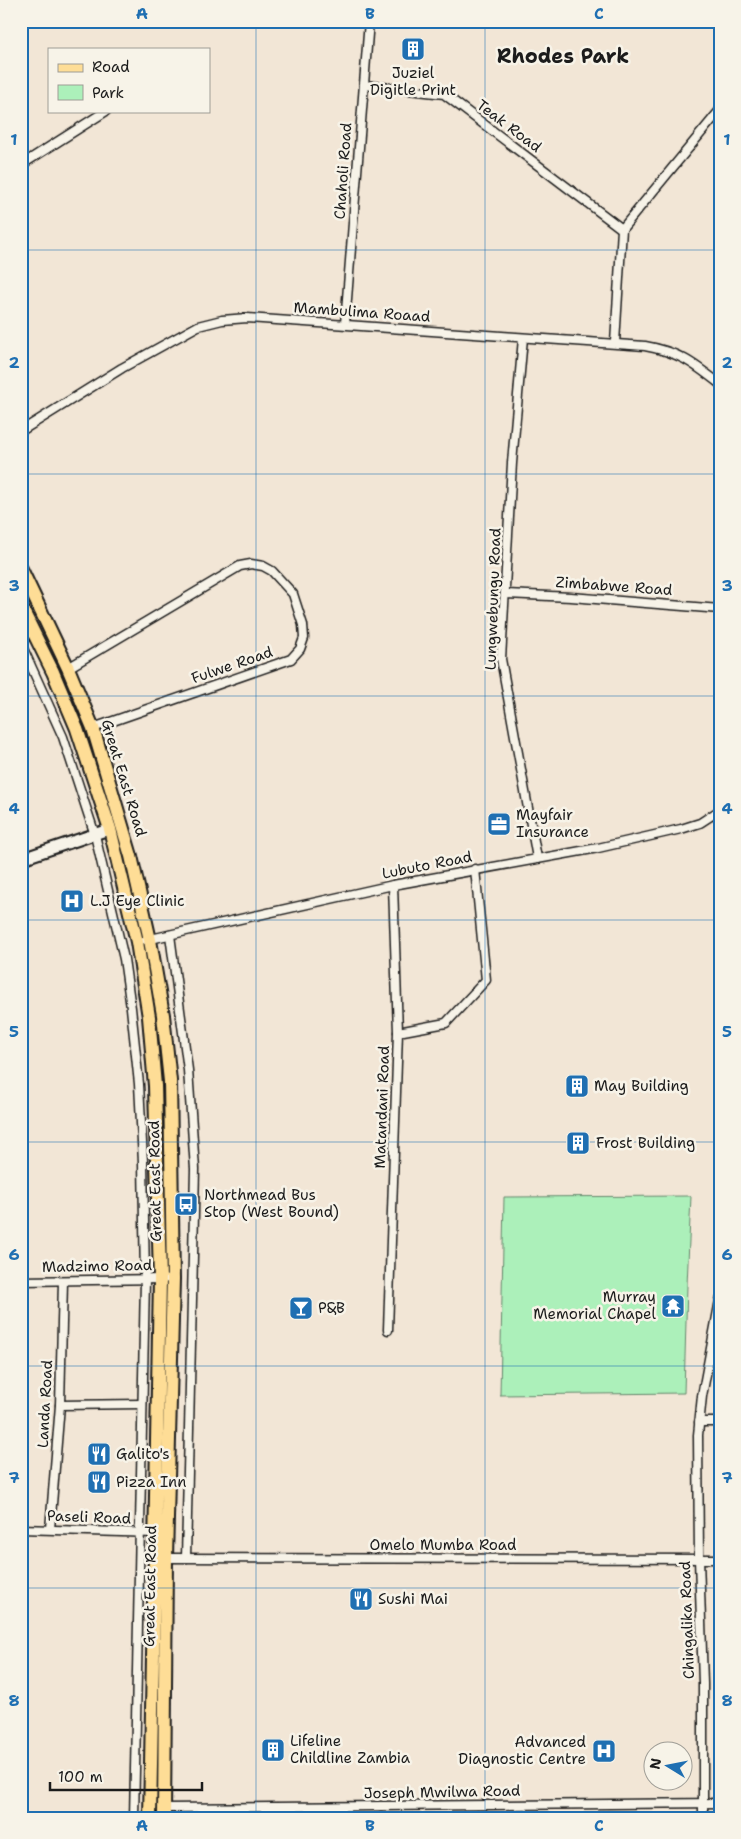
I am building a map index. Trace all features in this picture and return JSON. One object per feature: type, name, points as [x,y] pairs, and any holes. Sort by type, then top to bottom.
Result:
[{"type":"main road","name":"Great East Road","points":[[21,569],[68,668],[93,728],[131,856],[150,940],[163,1015],[170,1081],[166,1279],[164,1813]]},
{"type":"main road","name":"Great East Road","points":[[21,607],[53,672],[77,729],[110,829],[137,942],[149,1017],[156,1086],[166,1279],[157,1430],[150,1818]]},
{"type":"street","name":"Chaholi Road","points":[[345,324],[369,21]]},
{"type":"street","name":"Teak Road","points":[[364,85],[444,94],[622,229]]},
{"type":"street","points":[[615,343],[622,229],[720,110]]},
{"type":"street","points":[[21,165],[104,112]]},
{"type":"street","name":"Mambulima Roaad","points":[[21,431],[122,368],[198,326],[222,320],[247,318],[645,346],[686,359],[720,384]]},
{"type":"street","name":"Lungwebungu Road","points":[[524,338],[512,463],[501,659],[537,858]]},
{"type":"street","name":"Fulwe Road","points":[[68,668],[240,566],[251,564],[264,566],[278,577],[293,594],[304,625],[304,638],[300,649],[291,659],[93,728]]},
{"type":"street","name":"Zimbabwe Road","points":[[506,594],[591,598],[720,609]]},
{"type":"street","points":[[21,644],[63,737],[95,835],[120,942],[131,1008],[143,1162],[145,1280],[134,1818]]},
{"type":"street","name":"Lubuto Road","points":[[137,942],[393,885],[598,848],[681,829],[700,823],[720,810]]},
{"type":"street","points":[[21,859],[110,829]]},
{"type":"street","points":[[398,1032],[446,1023],[486,980],[475,869]]},
{"type":"street","name":"Matandani Road","points":[[388,1330],[398,1032],[393,885]]},
{"type":"street","points":[[170,935],[188,1070],[195,1169],[186,1558]]},
{"type":"street","name":"Madzimo Road","points":[[21,1281],[166,1279]]},
{"type":"street","name":"Landa Road","points":[[50,1529],[60,1405],[63,1281]]},
{"type":"street","name":"Chingalika Road","points":[[703,1818],[699,1422],[720,1300]]},
{"type":"street","points":[[60,1405],[142,1404]]},
{"type":"street","points":[[699,1422],[720,1422]]},
{"type":"street","points":[[142,1430],[157,1430]]},
{"type":"street","name":"Paseli Road","points":[[21,1529],[155,1533]]},
{"type":"street","name":"Omelo Mumba Road","points":[[166,1558],[720,1558]]},
{"type":"street","name":"Joseph Mwilwa Road","points":[[164,1813],[720,1803]]},
{"type":"green space","points":[[691,1196],[684,1393],[500,1395],[504,1197]]},
{"type":"place","name":"Juziel Digitle Print","points":[[413,49]]},
{"type":"place","name":"Mayfair Insurance","points":[[499,824]]},
{"type":"place","name":"L.J Eye Clinic","points":[[72,901]]},
{"type":"place","name":"May Building","points":[[577,1086]]},
{"type":"place","name":"Frost Building","points":[[578,1143]]},
{"type":"place","name":"Northmead Bus Stop (West Bound)","points":[[186,1204]]},
{"type":"place","name":"Murray Memorial Chapel","points":[[673,1306]]},
{"type":"place","name":"P&B","points":[[301,1308]]},
{"type":"place","name":"Galito's","points":[[99,1454]]},
{"type":"place","name":"Pizza Inn","points":[[99,1482]]},
{"type":"place","name":"Sushi Mai","points":[[361,1599]]},
{"type":"place","name":"Lifeline Childline Zambia","points":[[273,1750]]},
{"type":"place","name":"Advanced Diagnostic Centre","points":[[604,1751]]},
{"type":"district","name":"Rhodes Park","points":[[563,56]]}]
